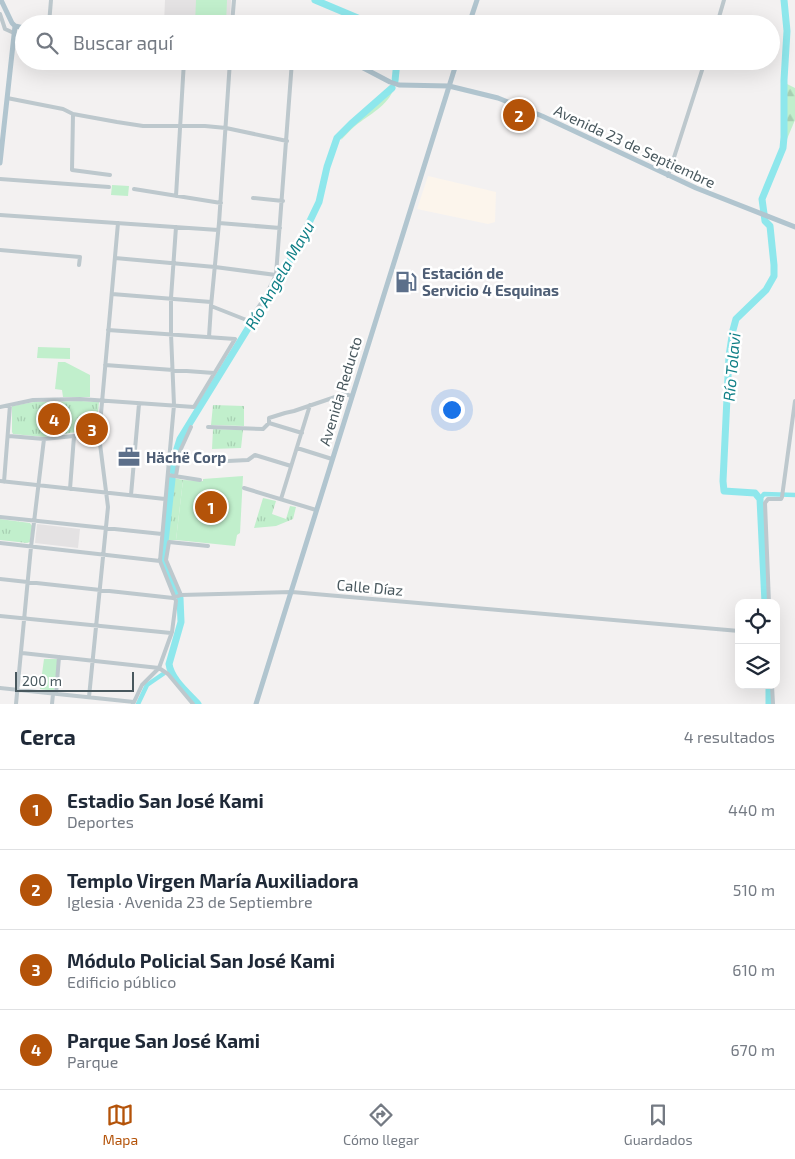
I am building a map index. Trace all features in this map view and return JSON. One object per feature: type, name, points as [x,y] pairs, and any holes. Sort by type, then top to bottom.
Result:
[{"type":"main road","points":[[0,163],[15,26],[1,0]]},
{"type":"main road","points":[[472,15],[477,0]]},
{"type":"main road","name":"Avenida 23 de Septiembre","points":[[367,70],[399,85],[449,86],[498,98],[537,114],[725,201],[795,227]]},
{"type":"main road","name":"Avenida Reducto","points":[[256,704],[454,70]]},
{"type":"street","points":[[50,15],[51,0]]},
{"type":"street","points":[[233,15],[234,0]]},
{"type":"street","points":[[720,15],[724,0]]},
{"type":"street","points":[[0,14],[5,29],[14,33]]},
{"type":"street","points":[[176,196],[183,70]]},
{"type":"street","points":[[209,337],[221,202],[229,70]]},
{"type":"street","points":[[112,294],[171,298],[211,304],[249,321],[264,299],[276,275],[291,70]]},
{"type":"street","points":[[668,176],[702,70]]},
{"type":"street","points":[[7,98],[63,109],[73,114],[143,126],[226,128],[287,141]]},
{"type":"street","points":[[73,114],[72,170],[110,175]]},
{"type":"street","points":[[0,179],[109,187]]},
{"type":"street","points":[[134,188],[221,202]]},
{"type":"street","points":[[253,198],[282,201]]},
{"type":"street","points":[[0,215],[218,230]]},
{"type":"street","points":[[89,697],[108,507],[99,436],[118,223]]},
{"type":"street","points":[[219,223],[280,228]]},
{"type":"street","points":[[0,688],[133,703],[142,685],[159,668],[171,633],[176,601],[160,561],[174,405],[171,298],[176,227]]},
{"type":"street","points":[[0,250],[80,257],[79,266]]},
{"type":"street","points":[[115,258],[215,267],[276,275]]},
{"type":"street","points":[[0,407],[33,400],[102,400],[194,407],[235,339],[108,330]]},
{"type":"street","points":[[105,365],[214,373]]},
{"type":"street","points":[[208,427],[263,429],[270,422],[269,418],[344,394],[352,396]]},
{"type":"street","points":[[768,599],[763,556],[765,503],[768,499],[782,499],[795,400]]},
{"type":"street","points":[[131,496],[140,404]]},
{"type":"street","points":[[10,405],[9,436],[2,482],[166,499]]},
{"type":"street","points":[[281,499],[310,405]]},
{"type":"street","points":[[270,422],[302,433]]},
{"type":"street","points":[[176,476],[180,451],[190,427]]},
{"type":"street","points":[[9,436],[44,439],[99,436]]},
{"type":"street","points":[[70,489],[74,436]]},
{"type":"street","points":[[16,704],[31,547],[44,439]]},
{"type":"street","points":[[297,448],[332,459]]},
{"type":"street","points":[[208,462],[248,460],[255,455],[291,466]]},
{"type":"street","points":[[168,475],[190,480],[200,480]]},
{"type":"street","points":[[244,488],[316,510]]},
{"type":"street","points":[[0,516],[162,534]]},
{"type":"street","points":[[181,595],[166,560],[169,542],[208,546]]},
{"type":"street","points":[[0,543],[160,561]]},
{"type":"street","name":"Calle Díaz","points":[[0,579],[173,598],[181,595],[292,592],[735,631]]},
{"type":"street","points":[[0,616],[171,633]]},
{"type":"street","points":[[22,653],[159,668],[168,674],[193,704]]},
{"type":"street","points":[[52,704],[59,657]]},
{"type":"street","points":[[772,689],[773,704]]},
{"type":"shaded area","points":[[165,0],[231,0],[230,15],[164,15]]},
{"type":"shaded area","points":[[428,176],[496,192],[495,222],[488,224],[417,209]]},
{"type":"shaded area","points":[[37,524],[80,529],[78,548],[35,543]]},
{"type":"green space","points":[[196,0],[227,0],[226,15],[195,15]]},
{"type":"green space","points":[[787,84],[795,88],[795,120],[787,139]]},
{"type":"green space","points":[[394,88],[383,105],[355,126],[341,140],[357,120]]},
{"type":"green space","points":[[112,185],[129,186],[128,196],[111,195]]},
{"type":"green space","points":[[38,347],[70,348],[70,359],[37,358]]},
{"type":"green space","points":[[58,362],[65,362],[90,375],[90,397],[63,397],[62,390],[55,389]]},
{"type":"green space","points":[[34,402],[99,402],[96,432],[76,432],[44,437],[13,434],[12,432],[12,406]]},
{"type":"green space","points":[[213,405],[244,406],[244,426],[211,425]]},
{"type":"green space","points":[[213,429],[243,430],[241,448],[212,449]]},
{"type":"green space","points":[[243,476],[240,533],[237,535],[235,546],[176,540],[183,480],[203,481],[203,479]]},
{"type":"green space","points":[[169,477],[183,480],[176,540],[163,544]]},
{"type":"green space","points":[[263,498],[276,501],[272,514],[286,519],[290,506],[296,507],[293,519],[276,526],[254,528]]},
{"type":"green space","points":[[0,519],[30,523],[32,526],[30,542],[0,540]]},
{"type":"green space","points":[[44,659],[58,659],[54,691],[40,689]]},
{"type":"waterway","name":"Río Angela Mayu","points":[[315,0],[351,15]]},
{"type":"waterway","name":"Río Tolavi","points":[[765,599],[760,499],[755,493],[724,491],[723,481],[729,356],[733,330],[736,319],[766,290],[774,276],[770,226],[765,221],[762,199],[783,148],[787,31],[784,0]]},
{"type":"waterway","name":"Río Angela Mayu","points":[[395,81],[396,70]]},
{"type":"waterway","name":"Río Angela Mayu","points":[[173,471],[180,439],[295,252],[319,202],[327,167],[337,138],[392,88]]},
{"type":"waterway","name":"Río Angela Mayu","points":[[172,479],[163,560],[177,592]]},
{"type":"waterway","points":[[760,499],[764,494],[795,495]]},
{"type":"waterway","name":"Río Angela Mayu","points":[[180,598],[181,622],[169,664],[170,670],[176,680],[198,704]]},
{"type":"waterway","points":[[138,704],[147,685],[163,674]]},
{"type":"waterway","name":"Río Tolavi","points":[[769,689],[769,704]]},
{"type":"place","name":"Templo Virgen María Auxiliadora","points":[[519,115]]},
{"type":"place","name":"Estación de Servicio 4 Esquinas","points":[[406,282]]},
{"type":"place","name":"Parque San José Kami","points":[[54,419]]},
{"type":"place","name":"Módulo Policial San José Kami","points":[[92,429]]},
{"type":"place","name":"Hächë Corp","points":[[129,457]]},
{"type":"place","name":"Estadio San José Kami","points":[[211,507]]}]
